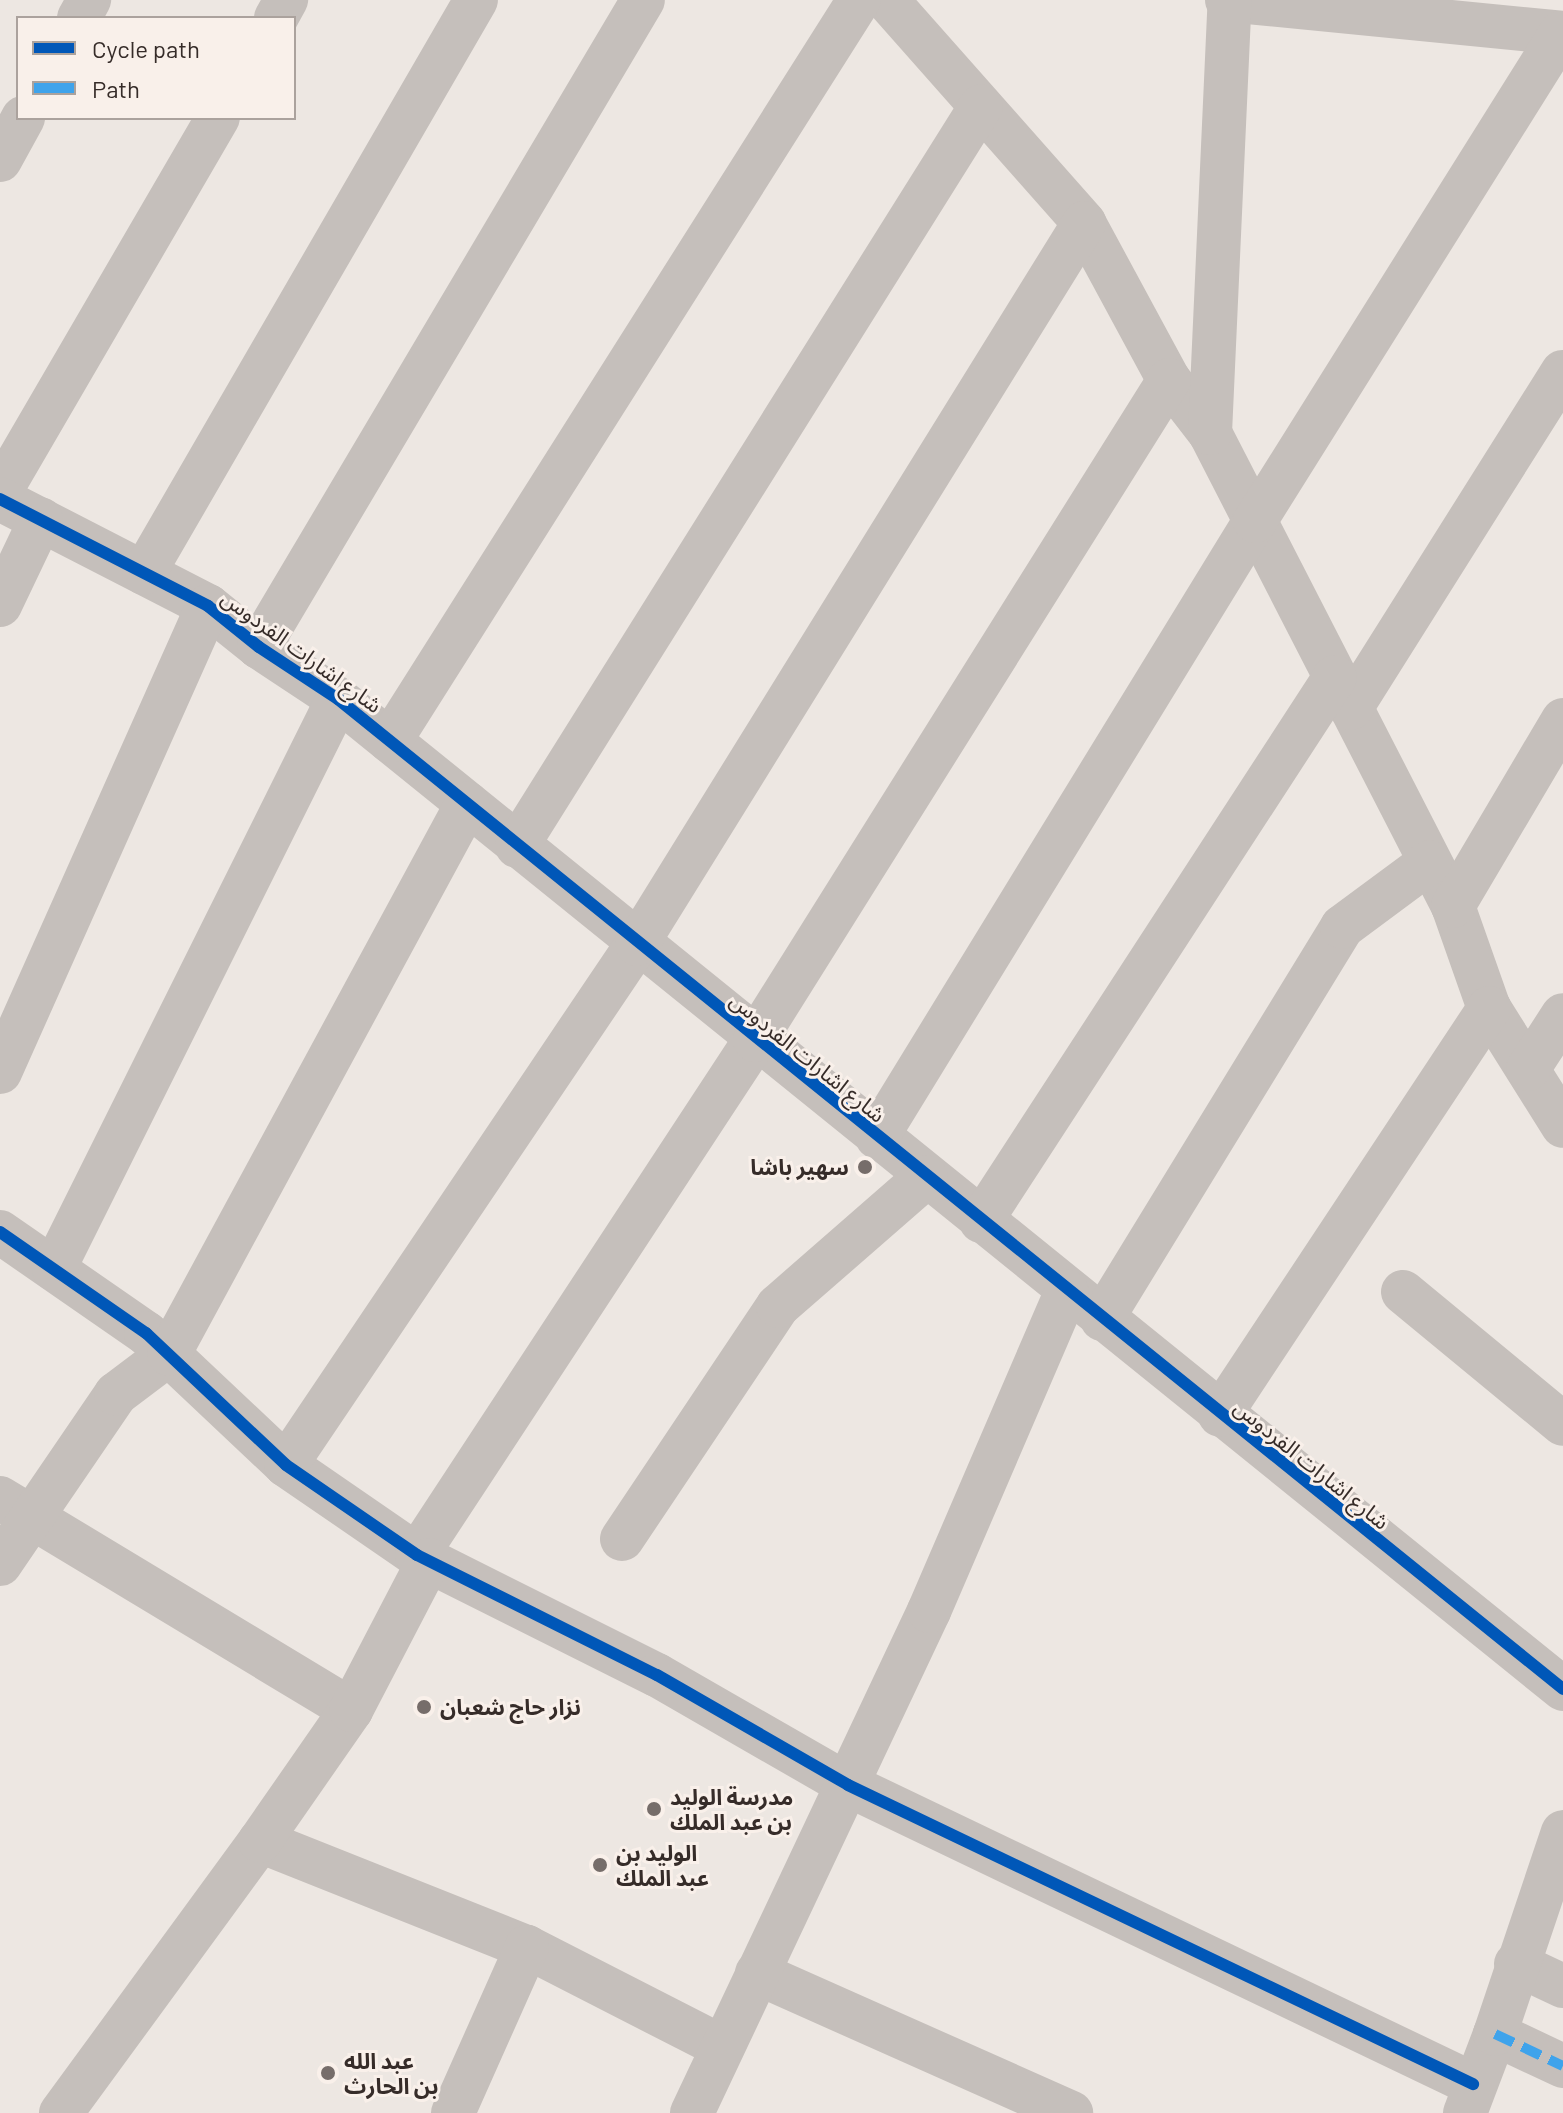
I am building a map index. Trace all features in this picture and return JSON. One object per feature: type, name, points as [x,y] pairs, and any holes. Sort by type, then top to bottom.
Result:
[{"type":"street","points":[[144,573],[476,0]]},
{"type":"street","points":[[259,647],[643,0]]},
{"type":"street","points":[[390,741],[859,0]]},
{"type":"street","points":[[887,0],[1084,223],[1169,380],[1210,433],[1453,906],[1489,1008],[1563,1126]]},
{"type":"street","points":[[877,1137],[1255,521],[1562,33],[1229,0],[1210,433]]},
{"type":"street","points":[[517,846],[981,106]]},
{"type":"street","points":[[0,160],[22,120]]},
{"type":"street","points":[[0,492],[217,120]]},
{"type":"street","points":[[286,1465],[637,944],[1084,223]]},
{"type":"street","points":[[981,1221],[1563,372]]},
{"type":"street","points":[[61,2113],[260,1841],[351,1710],[423,1558],[755,1040],[1169,380]]},
{"type":"street","name":"شارع اشارات الفردوس","points":[[0,499],[208,606],[259,647],[338,699],[755,1040],[1563,1689]]},
{"type":"street","points":[[0,605],[41,519]]},
{"type":"street","points":[[0,1072],[208,606]]},
{"type":"street","points":[[54,1269],[338,699]]},
{"type":"street","points":[[1453,906],[1563,720]]},
{"type":"street","points":[[0,1564],[17,1509],[116,1394],[169,1354],[467,804]]},
{"type":"street","points":[[1102,1319],[1342,927],[1430,862]]},
{"type":"street","points":[[1220,1415],[1489,1008]]},
{"type":"street","points":[[1528,1069],[1563,1015]]},
{"type":"street","points":[[622,1539],[778,1306],[926,1177]]},
{"type":"street","points":[[0,1232],[146,1333],[286,1465],[423,1558],[657,1675],[848,1785],[1469,2099],[1495,2034],[1516,1964],[1563,1832]]},
{"type":"street","points":[[692,2113],[929,1611],[1067,1291]]},
{"type":"street","points":[[1403,1292],[1563,1424]]},
{"type":"street","points":[[17,1509],[351,1710]]},
{"type":"street","points":[[260,1841],[527,1947],[722,2047]]},
{"type":"street","points":[[453,2113],[527,1947]]},
{"type":"street","points":[[1516,1964],[1563,1986]]},
{"type":"street","points":[[757,1973],[1071,2113]]},
{"type":"street","points":[[1495,2034],[1563,2066]]},
{"type":"marked path","points":[[1495,2034],[1563,2066]]},
{"type":"cycle path","points":[[0,499],[208,606],[259,647],[338,699],[1563,1689]]},
{"type":"cycle path","points":[[0,1232],[146,1333],[286,1465],[417,1555],[657,1675],[848,1785],[1473,2084]]},
{"type":"place","name":"سهير باشا","points":[[865,1167]]},
{"type":"place","name":"نزار حاج شعبان","points":[[424,1707]]},
{"type":"place","name":"مدرسة الوليد بن عبد الملك","points":[[654,1809]]},
{"type":"place","name":"الوليد بن عبد الملك","points":[[600,1865]]},
{"type":"place","name":"عبد الله بن الحارث","points":[[328,2073]]}]
